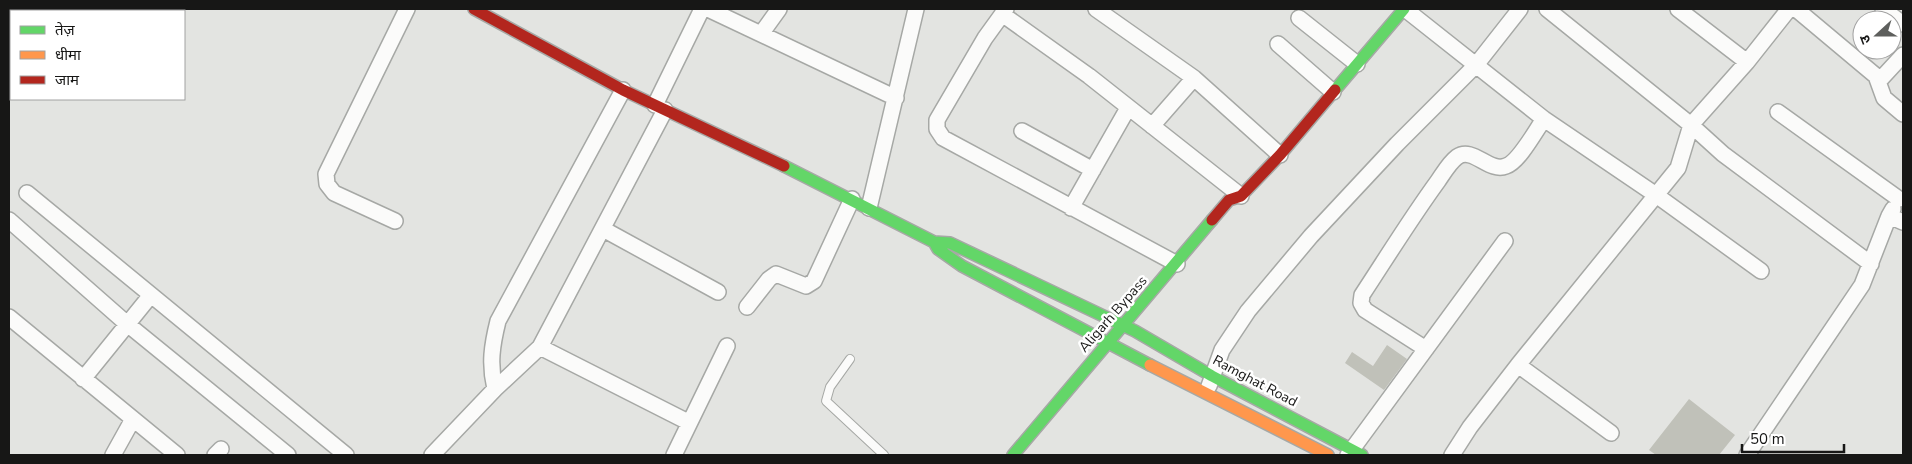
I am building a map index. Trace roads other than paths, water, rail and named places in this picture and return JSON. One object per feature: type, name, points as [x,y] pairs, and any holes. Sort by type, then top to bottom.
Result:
[{"type":"main road","points":[[474,9],[623,90],[852,199],[934,242],[938,249],[962,266],[1120,347],[1304,447],[1328,455]]},
{"type":"main road","name":"Aligarh Bypass","points":[[1013,455],[1108,341],[1183,268],[1229,200],[1240,201],[1357,64],[1412,15]]},
{"type":"main road","name":"Ramghat Road","points":[[934,242],[942,241],[964,249],[1123,325],[1138,327],[1212,376],[1354,453]]},
{"type":"main road","name":"Aligarh Bypass","points":[[1096,376],[1138,327]]},
{"type":"street","points":[[395,220],[334,193],[327,184],[326,174],[407,9]]},
{"type":"street","points":[[432,455],[495,389],[518,370],[540,347],[604,229],[660,108],[702,9]]},
{"type":"street","points":[[708,9],[896,98]]},
{"type":"street","points":[[761,34],[779,9]]},
{"type":"street","points":[[1096,9],[1194,78],[1280,155]]},
{"type":"street","points":[[1205,394],[1222,350],[1248,311],[1311,236],[1396,144],[1476,65],[1520,9]]},
{"type":"street","points":[[1547,9],[1691,125],[1723,154],[1871,264]]},
{"type":"street","points":[[1678,9],[1747,62]]},
{"type":"street","points":[[1452,455],[1470,427],[1518,365],[1678,168],[1691,125],[1747,62],[1789,9]]},
{"type":"street","points":[[1796,9],[1872,72],[1879,81],[1884,98],[1903,114]]},
{"type":"street","points":[[1883,9],[1903,24]]},
{"type":"street","points":[[869,208],[896,98],[911,11]]},
{"type":"street","points":[[1183,268],[943,138],[937,129],[937,120],[985,38],[1004,12],[1152,126],[1240,201]]},
{"type":"street","points":[[1412,15],[1544,119],[1656,195],[1761,271]]},
{"type":"street","points":[[1299,18],[1357,64]]},
{"type":"street","points":[[1278,44],[1333,92]]},
{"type":"street","points":[[1879,81],[1903,54]]},
{"type":"street","points":[[1152,126],[1194,78]]},
{"type":"street","points":[[495,389],[491,372],[492,348],[498,321],[623,90]]},
{"type":"street","points":[[1072,208],[1128,108]]},
{"type":"street","points":[[1747,455],[1862,285],[1889,216],[1901,196],[1778,112]]},
{"type":"street","points":[[1426,349],[1365,310],[1361,303],[1362,295],[1430,192],[1456,158],[1464,154],[1470,155],[1496,167],[1506,167],[1514,161],[1544,119]]},
{"type":"street","points":[[1022,131],[1093,170]]},
{"type":"street","points":[[27,194],[346,455]]},
{"type":"street","points":[[746,307],[769,279],[776,274],[806,286],[814,281],[852,199]]},
{"type":"street","points":[[1889,216],[1903,222]]},
{"type":"street","points":[[9,220],[126,323],[288,455]]},
{"type":"street","points":[[604,229],[718,292]]},
{"type":"street","points":[[1354,453],[1426,349],[1505,241]]},
{"type":"street","points":[[83,379],[126,323],[151,295]]},
{"type":"street","points":[[9,317],[177,455]]},
{"type":"street","points":[[674,455],[688,422],[726,346]]},
{"type":"street","points":[[540,347],[688,422]]},
{"type":"street","points":[[1518,365],[1611,433]]},
{"type":"street","points":[[112,455],[133,419]]},
{"type":"lane","points":[[850,359],[830,387],[826,401],[884,455]]}]
